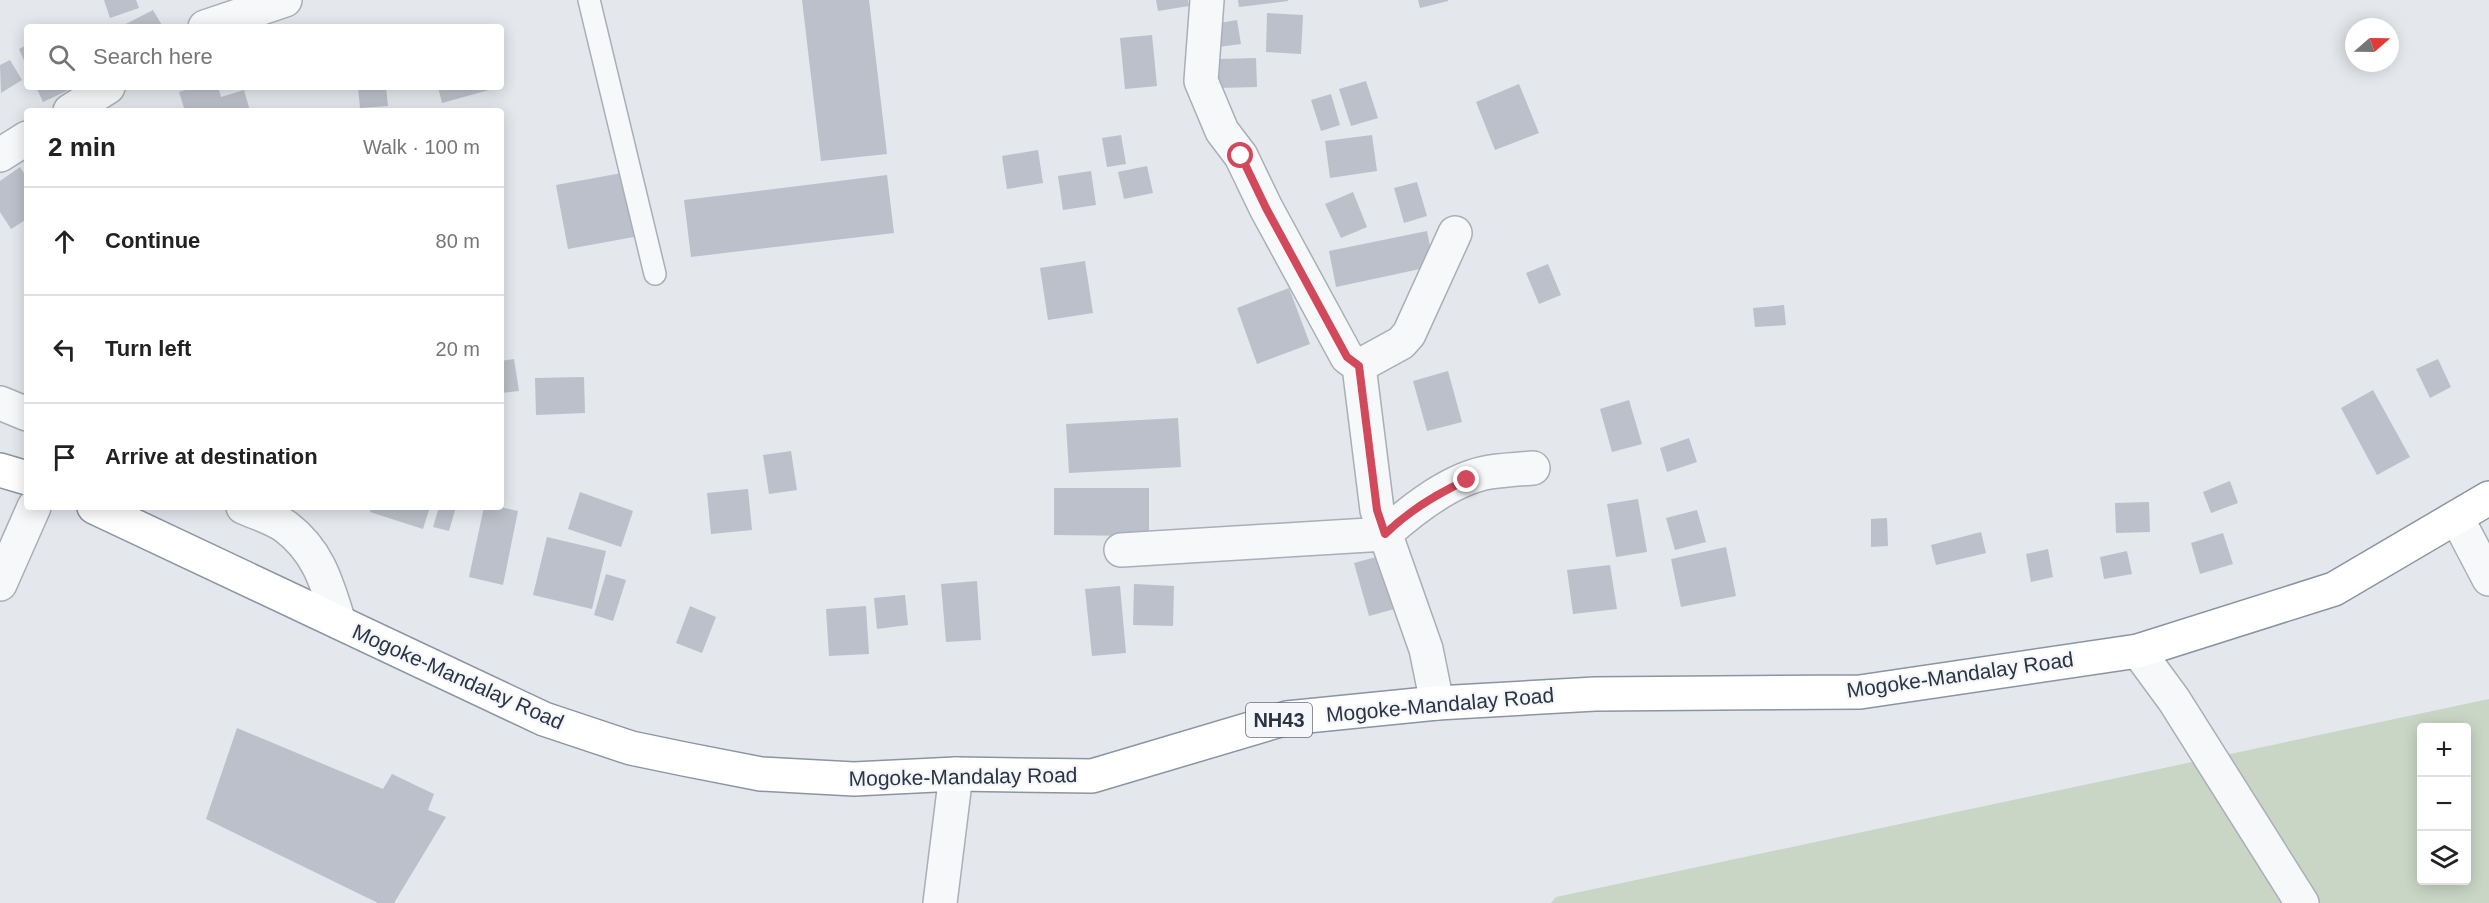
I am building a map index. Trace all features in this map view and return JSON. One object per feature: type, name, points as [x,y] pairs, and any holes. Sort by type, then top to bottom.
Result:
[{"type":"highway","points":[[0,470],[24,477]]},
{"type":"highway","name":"Mogoke-Mandalay Road","points":[[100,510],[544,719],[631,748],[761,774],[854,779],[956,774],[1092,776],[1287,718],[1437,703],[1595,694],[1860,692],[2138,651],[2334,589],[2489,498]]},
{"type":"street","points":[[213,24],[285,0]]},
{"type":"street","points":[[1207,0],[1201,81],[1222,131],[1241,156],[1266,208],[1347,357],[1359,366],[1377,510],[1426,649],[1437,703]]},
{"type":"street","points":[[75,108],[103,90]]},
{"type":"street","points":[[0,155],[24,140]]},
{"type":"street","points":[[1359,366],[1401,343],[1409,334],[1455,232]]},
{"type":"street","points":[[0,403],[24,413]]},
{"type":"street","points":[[1121,550],[1385,534],[1407,513],[1440,492],[1488,472],[1533,468]]},
{"type":"street","points":[[0,584],[33,510]]},
{"type":"street","points":[[250,510],[285,526],[316,558],[339,622]]},
{"type":"street","points":[[2457,518],[2489,579]]},
{"type":"street","points":[[2138,651],[2174,700],[2302,903]]},
{"type":"street","points":[[940,903],[956,774]]},
{"type":"lane","points":[[589,0],[655,274]]},
{"type":"green space","points":[[2489,699],[2489,903],[1551,903],[1556,897]]},
{"type":"building","points":[[104,0],[136,0],[139,8],[110,18]]},
{"type":"building","points":[[802,0],[869,0],[887,154],[821,161]]},
{"type":"building","points":[[1156,0],[1188,0],[1189,6],[1158,11]]},
{"type":"building","points":[[1238,0],[1288,0],[1288,1],[1239,7]]},
{"type":"building","points":[[1418,0],[1448,0],[1448,1],[1420,8]]},
{"type":"building","points":[[153,10],[161,24],[126,24]]},
{"type":"building","points":[[1267,13],[1303,15],[1301,54],[1266,52]]},
{"type":"building","points":[[1237,20],[1241,44],[1218,47],[1214,24]]},
{"type":"building","points":[[1152,35],[1157,86],[1125,89],[1120,38]]},
{"type":"building","points":[[24,46],[24,60],[19,49]]},
{"type":"building","points":[[1256,58],[1257,87],[1218,88],[1218,59]]},
{"type":"building","points":[[10,60],[22,80],[1,93],[0,65]]},
{"type":"building","points":[[1366,81],[1378,118],[1351,126],[1339,89]]},
{"type":"building","points":[[1519,84],[1539,133],[1495,150],[1476,102]]},
{"type":"building","points":[[37,90],[69,90],[43,102]]},
{"type":"building","points":[[219,90],[221,97],[244,90],[249,108],[184,108],[179,92]]},
{"type":"building","points":[[358,90],[386,90],[388,106],[360,108]]},
{"type":"building","points":[[439,90],[489,90],[442,103]]},
{"type":"building","points":[[1331,94],[1340,125],[1321,131],[1311,100]]},
{"type":"building","points":[[1121,135],[1126,164],[1107,167],[1102,138]]},
{"type":"building","points":[[1372,135],[1377,171],[1330,178],[1325,141]]},
{"type":"building","points":[[1038,150],[1043,183],[1007,189],[1002,156]]},
{"type":"building","points":[[1147,166],[1153,193],[1124,199],[1118,172]]},
{"type":"building","points":[[20,167],[24,173],[24,221],[11,229],[0,212],[0,181]]},
{"type":"building","points":[[1091,171],[1096,205],[1063,210],[1058,176]]},
{"type":"building","points":[[622,173],[634,237],[568,249],[556,185]]},
{"type":"building","points":[[887,175],[894,233],[691,257],[684,200]]},
{"type":"building","points":[[1417,182],[1427,216],[1404,223],[1394,188]]},
{"type":"building","points":[[1353,192],[1367,227],[1341,238],[1325,204]]},
{"type":"building","points":[[1427,231],[1434,266],[1336,287],[1329,251]]},
{"type":"building","points":[[1085,261],[1093,313],[1048,320],[1040,268]]},
{"type":"building","points":[[1548,264],[1561,295],[1539,304],[1526,273]]},
{"type":"building","points":[[1289,288],[1310,344],[1257,364],[1237,308]]},
{"type":"building","points":[[1784,305],[1786,325],[1755,327],[1753,308]]},
{"type":"building","points":[[514,359],[519,391],[504,393],[504,361]]},
{"type":"building","points":[[2438,359],[2451,387],[2430,398],[2416,369]]},
{"type":"building","points":[[1448,371],[1462,422],[1427,431],[1413,381]]},
{"type":"building","points":[[584,377],[585,413],[536,415],[535,378]]},
{"type":"building","points":[[2373,390],[2410,457],[2377,475],[2341,408]]},
{"type":"building","points":[[1629,400],[1642,444],[1612,452],[1600,409]]},
{"type":"building","points":[[1178,418],[1181,467],[1069,473],[1066,424]]},
{"type":"building","points":[[1689,438],[1697,462],[1667,472],[1660,448]]},
{"type":"building","points":[[791,451],[797,490],[769,494],[763,455]]},
{"type":"building","points":[[2230,481],[2238,503],[2211,513],[2203,492]]},
{"type":"building","points":[[1054,488],[1149,488],[1149,536],[1054,535]]},
{"type":"building","points":[[748,489],[752,530],[711,534],[707,493]]},
{"type":"building","points":[[580,492],[633,511],[621,547],[568,529]]},
{"type":"building","points":[[1638,499],[1647,552],[1616,557],[1607,504]]},
{"type":"building","points":[[2149,502],[2150,532],[2116,533],[2115,503]]},
{"type":"building","points":[[504,508],[518,511],[503,585],[469,577],[483,510],[504,510]]},
{"type":"building","points":[[370,510],[429,510],[423,529],[370,512]]},
{"type":"building","points":[[438,510],[455,510],[449,531],[433,527]]},
{"type":"building","points":[[1697,510],[1706,542],[1675,550],[1666,518]]},
{"type":"building","points":[[1887,518],[1888,546],[1871,547],[1871,519]]},
{"type":"building","points":[[1981,532],[1986,553],[1936,565],[1931,545]]},
{"type":"building","points":[[2223,533],[2233,564],[2200,574],[2191,543]]},
{"type":"building","points":[[547,537],[606,551],[592,609],[533,595]]},
{"type":"building","points":[[1726,547],[1736,596],[1681,607],[1671,559]]},
{"type":"building","points":[[2048,549],[2053,577],[2031,582],[2026,554]]},
{"type":"building","points":[[2127,551],[2132,574],[2104,579],[2100,557]]},
{"type":"building","points":[[1387,554],[1402,607],[1369,616],[1354,563]]},
{"type":"building","points":[[1610,565],[1617,609],[1573,614],[1567,570]]},
{"type":"building","points":[[606,574],[626,580],[613,621],[594,615]]},
{"type":"building","points":[[977,581],[981,640],[946,642],[941,584]]},
{"type":"building","points":[[1134,584],[1174,586],[1173,626],[1133,625]]},
{"type":"building","points":[[1120,586],[1126,653],[1092,656],[1085,589]]},
{"type":"building","points":[[905,595],[908,625],[877,629],[874,598]]},
{"type":"building","points":[[690,606],[716,617],[702,653],[676,643]]},
{"type":"building","points":[[866,606],[869,654],[829,656],[826,609]]},
{"type":"building","points":[[237,728],[383,789],[392,774],[434,794],[428,810],[446,817],[394,903],[378,903],[206,819]]},
{"type":"route","points":[[1241,156],[1266,208],[1347,357],[1359,366],[1377,510],[1385,534],[1407,513],[1440,492],[1467,480]]}]
